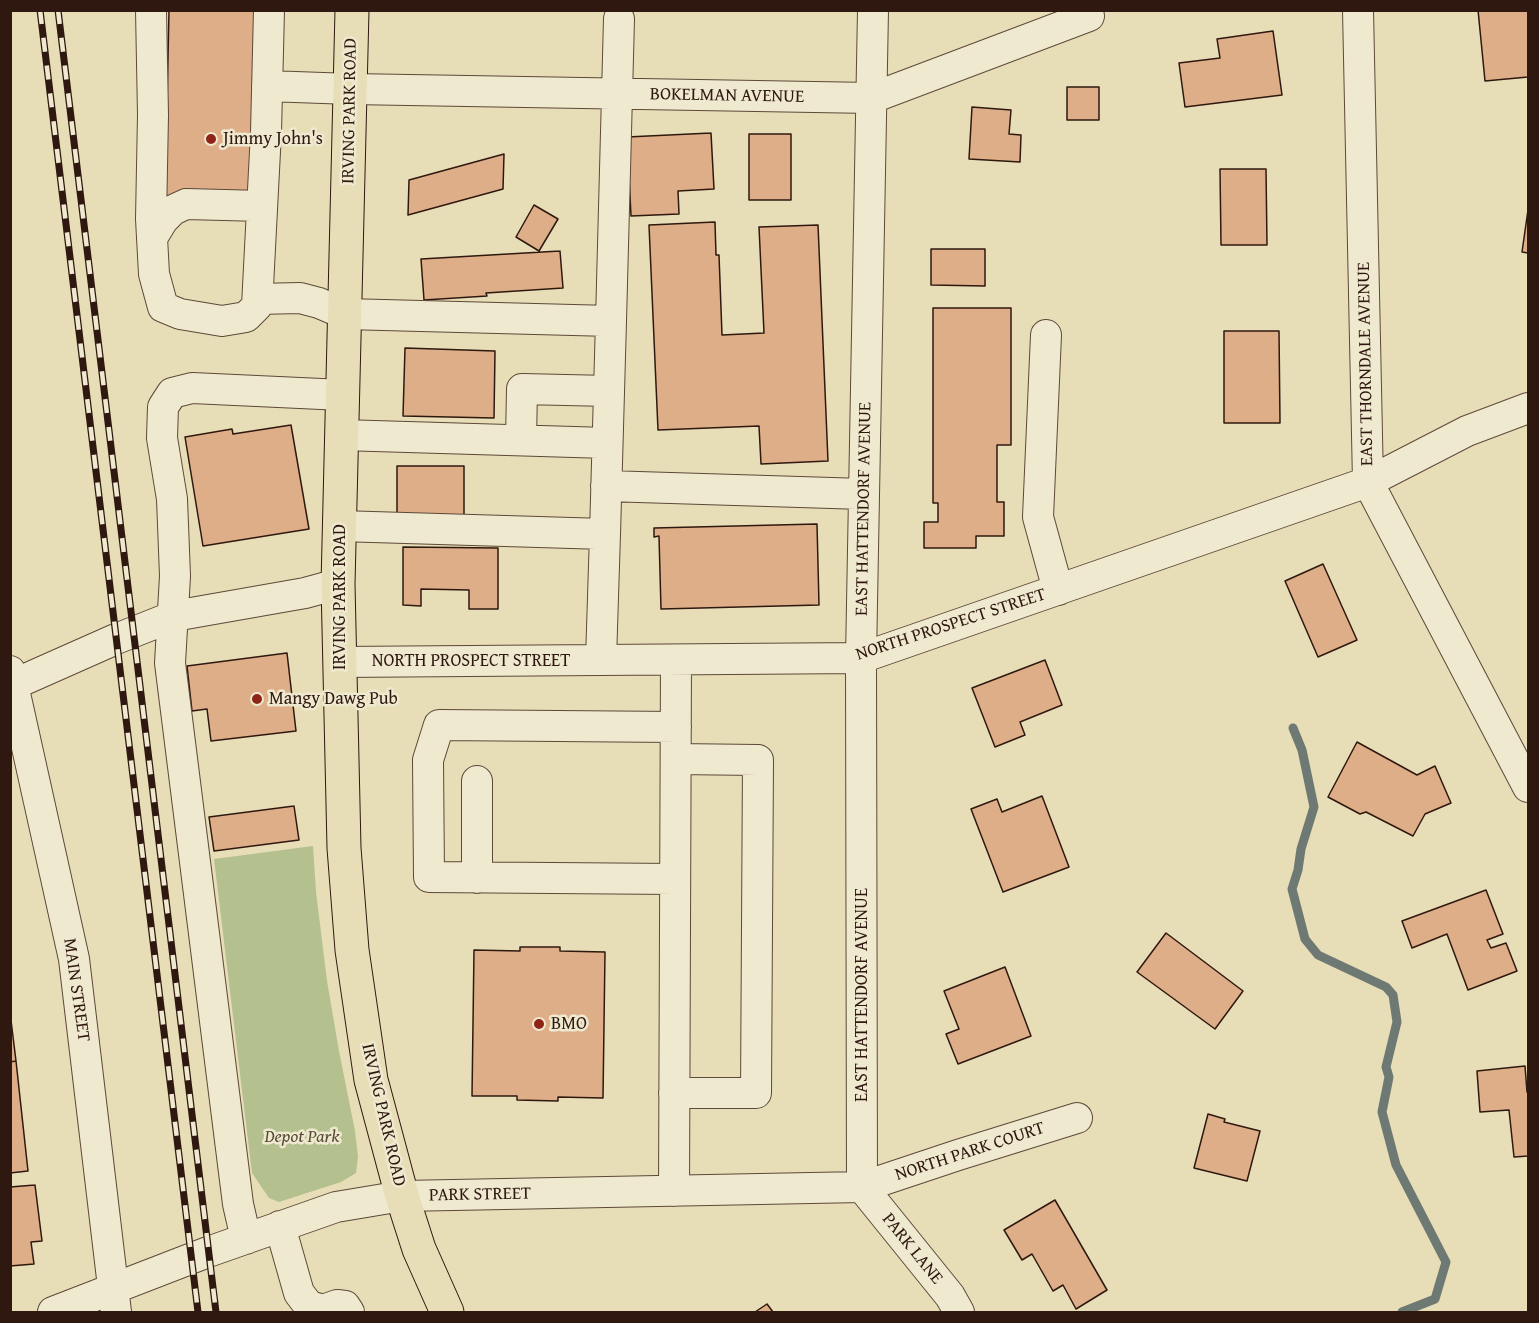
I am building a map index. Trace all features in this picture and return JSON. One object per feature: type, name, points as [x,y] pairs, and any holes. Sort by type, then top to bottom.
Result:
[{"type":"main road","name":"IRVING PARK ROAD","points":[[352,10],[338,584],[344,848],[352,950],[371,1080],[402,1196],[419,1249],[447,1312]]},
{"type":"street","points":[[151,10],[153,115],[151,219],[154,274],[163,307],[180,314],[222,321],[246,317],[257,306],[269,10]]},
{"type":"street","name":"EAST HATTENDORF AVENUE","points":[[862,1187],[861,658],[873,10]]},
{"type":"street","name":"EAST THORNDALE AVENUE","points":[[1358,10],[1368,482],[1528,787]]},
{"type":"street","name":"BOKELMAN AVENUE","points":[[267,86],[872,99],[1089,16]]},
{"type":"street","points":[[601,660],[619,19]]},
{"type":"street","points":[[152,238],[163,220],[173,210],[186,204],[262,206]]},
{"type":"street","points":[[258,299],[300,298],[345,314],[611,321]]},
{"type":"street","points":[[1046,335],[1038,517],[1058,590]]},
{"type":"street","points":[[246,1239],[238,1204],[170,663],[175,576],[172,500],[162,438],[164,407],[172,393],[192,388],[343,395]]},
{"type":"street","points":[[521,440],[522,389],[609,391]]},
{"type":"street","name":"NORTH PROSPECT STREET","points":[[339,662],[861,658],[1368,482],[1467,430],[1528,408]]},
{"type":"street","points":[[342,435],[607,443]]},
{"type":"street","points":[[606,486],[864,494]]},
{"type":"street","points":[[339,526],[605,534]]},
{"type":"street","points":[[11,680],[174,616],[305,593],[338,584]]},
{"type":"street","points":[[674,1191],[676,660]]},
{"type":"street","name":"MAIN STREET","points":[[11,680],[74,959],[114,1301]]},
{"type":"street","points":[[675,879],[429,877],[428,760],[439,725],[676,727]]},
{"type":"street","points":[[674,1093],[756,1093],[758,784],[758,760],[676,759]]},
{"type":"street","points":[[477,781],[477,878]]},
{"type":"street","name":"NORTH PARK COURT","points":[[862,1187],[1077,1118]]},
{"type":"street","name":"PARK STREET","points":[[53,1312],[114,1301],[208,1252],[336,1207],[402,1196],[862,1187]]},
{"type":"street","name":"PARK LANE","points":[[862,1187],[950,1296],[959,1312]]},
{"type":"street","points":[[280,1227],[299,1293],[309,1306],[323,1310],[337,1305],[345,1306],[349,1312]]},
{"type":"green space","name":"Depot Park","points":[[313,846],[327,981],[358,1157],[356,1173],[341,1182],[279,1202],[269,1198],[252,1173],[214,859]]},
{"type":"building","points":[[169,10],[255,10],[251,200],[165,198]]},
{"type":"building","points":[[1478,10],[1528,10],[1528,77],[1485,81]]},
{"type":"building","points":[[1273,31],[1282,95],[1185,107],[1179,63],[1220,58],[1217,39]]},
{"type":"building","points":[[1067,87],[1099,87],[1099,120],[1067,120]]},
{"type":"building","points":[[972,107],[1011,110],[1009,134],[1021,135],[1020,162],[969,159]]},
{"type":"building","points":[[711,133],[714,189],[678,191],[679,214],[631,216],[627,137]]},
{"type":"building","points":[[749,134],[791,134],[791,200],[749,200]]},
{"type":"building","points":[[504,154],[503,189],[408,215],[409,180]]},
{"type":"building","points":[[1220,169],[1266,169],[1267,245],[1221,245]]},
{"type":"building","points":[[534,205],[558,219],[539,251],[516,237]]},
{"type":"building","points":[[1528,210],[1528,253],[1522,252]]},
{"type":"building","points":[[715,222],[716,255],[719,255],[722,335],[764,333],[759,227],[818,225],[828,461],[761,464],[759,426],[658,430],[649,225]]},
{"type":"building","points":[[931,249],[985,249],[985,286],[931,285]]},
{"type":"building","points":[[560,251],[563,288],[424,300],[421,259]]},
{"type":"building","points":[[933,308],[1011,308],[1011,445],[997,445],[997,502],[1004,502],[1004,536],[976,536],[976,548],[924,548],[924,522],[938,522],[938,503],[933,503]]},
{"type":"building","points":[[1224,331],[1279,331],[1280,423],[1224,423]]},
{"type":"building","points":[[405,348],[495,351],[494,418],[403,416]]},
{"type":"building","points":[[291,425],[309,529],[203,546],[185,437],[232,429],[233,434]]},
{"type":"building","points":[[397,466],[464,466],[464,519],[397,518]]},
{"type":"building","points":[[817,524],[819,605],[661,609],[659,536],[654,537],[654,528]]},
{"type":"building","points":[[403,547],[498,548],[498,609],[469,609],[469,590],[421,589],[421,606],[403,605]]},
{"type":"building","points":[[1323,564],[1357,640],[1318,657],[1285,581]]},
{"type":"building","points":[[287,653],[296,731],[211,741],[207,709],[192,711],[187,666]]},
{"type":"building","points":[[1045,660],[1062,705],[1020,722],[1025,735],[995,747],[972,688]]},
{"type":"building","points":[[1357,742],[1417,775],[1435,766],[1451,803],[1425,814],[1413,836],[1366,812],[1360,814],[1328,797]]},
{"type":"building","points":[[1042,796],[1069,867],[1003,892],[971,809],[997,799],[1002,812]]},
{"type":"building","points":[[294,806],[299,840],[214,851],[209,817]]},
{"type":"building","points":[[1486,890],[1503,934],[1487,940],[1491,948],[1506,943],[1517,971],[1468,990],[1447,934],[1412,948],[1402,921]]},
{"type":"building","points":[[1166,933],[1243,991],[1215,1029],[1137,972]]},
{"type":"building","name":"BMO","points":[[520,947],[560,947],[560,951],[605,952],[603,1098],[558,1097],[558,1101],[517,1100],[517,1096],[472,1096],[474,950],[520,951]]},
{"type":"building","points":[[1005,967],[1031,1036],[958,1064],[946,1034],[959,1029],[944,991]]},
{"type":"building","points":[[10,1012],[16,1061],[10,1062]]},
{"type":"building","points":[[16,1061],[28,1171],[10,1173],[10,1062]]},
{"type":"building","points":[[1525,1066],[1528,1092],[1528,1156],[1514,1157],[1509,1110],[1480,1112],[1477,1071]]},
{"type":"building","points":[[1208,1114],[1225,1119],[1224,1122],[1260,1131],[1247,1181],[1194,1168]]},
{"type":"building","points":[[35,1185],[42,1241],[31,1242],[34,1264],[10,1266],[10,1187]]},
{"type":"building","points":[[1055,1200],[1107,1290],[1076,1309],[1063,1285],[1053,1291],[1032,1254],[1022,1260],[1004,1230]]},
{"type":"building","points":[[767,1304],[773,1312],[755,1312]]},
{"type":"waterway","points":[[1293,728],[1302,750],[1314,807],[1292,889],[1305,939],[1318,955],[1386,987],[1393,995],[1397,1022],[1386,1067],[1389,1077],[1382,1112],[1396,1165],[1446,1262],[1435,1299],[1402,1312]]},
{"type":"railway","points":[[40,10],[198,1312]]},
{"type":"railway","points":[[58,10],[216,1312]]},
{"type":"place","name":"Jimmy John's","points":[[211,139]]},
{"type":"place","name":"Mangy Dawg Pub","points":[[257,699]]},
{"type":"place","name":"BMO","points":[[539,1024]]}]
